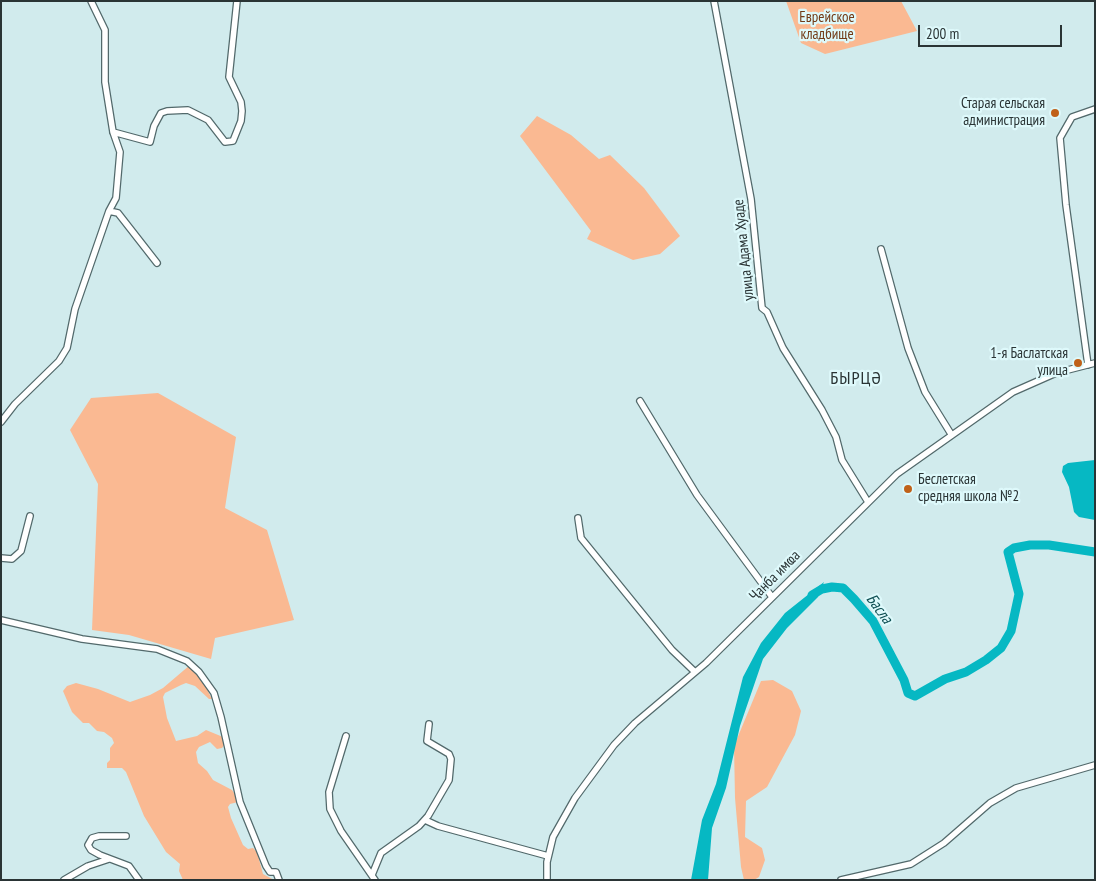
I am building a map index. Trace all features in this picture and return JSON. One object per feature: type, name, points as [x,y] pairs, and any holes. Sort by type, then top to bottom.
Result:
[{"type":"street","points":[[1,422],[11,409],[59,361],[67,348],[75,308],[109,211],[116,198],[120,152],[114,132],[105,82],[105,30],[91,1]]},
{"type":"street","points":[[114,132],[150,142],[154,126],[161,113],[166,110],[188,110],[208,120],[225,142],[233,141],[241,121],[242,111],[241,102],[229,77],[237,1]]},
{"type":"street","name":"улица Адама Хуаде","points":[[714,1],[751,199],[762,308],[767,312],[783,348],[822,410],[836,437],[842,460],[868,502]]},
{"type":"street","points":[[1088,364],[1060,138],[1072,117],[1095,109]]},
{"type":"street","points":[[109,211],[118,213],[158,263]]},
{"type":"street","points":[[881,249],[908,348],[925,392],[951,434]]},
{"type":"street","name":"Ҷанба имҩа","points":[[547,880],[548,856],[553,837],[575,798],[614,745],[635,723],[695,672],[897,474],[994,403],[1025,385],[1056,373],[1095,363]]},
{"type":"street","points":[[640,402],[697,495],[772,597]]},
{"type":"street","points":[[1,558],[12,559],[21,551],[30,516]]},
{"type":"street","points":[[578,518],[581,538],[672,650],[695,672]]},
{"type":"street","points":[[1,620],[82,640],[157,649],[186,661],[199,672],[214,694],[240,802],[266,866],[270,872],[276,872],[280,880]]},
{"type":"street","points":[[373,878],[381,853],[425,820],[444,792],[449,780],[451,767],[449,754],[427,741],[429,724]]},
{"type":"street","points":[[346,736],[329,792],[330,809],[341,830],[373,878]]},
{"type":"street","points":[[842,880],[911,864],[944,843],[990,804],[1016,788],[1095,765]]},
{"type":"street","points":[[425,820],[438,826],[548,856]]},
{"type":"street","points":[[126,836],[100,836],[89,841],[91,850],[129,866],[139,880]]},
{"type":"street","points":[[64,880],[88,866],[109,859]]},
{"type":"green space","name":"Еврейское кладбище","points":[[786,1],[901,1],[917,31],[825,54],[801,43]]},
{"type":"green space","points":[[537,116],[571,135],[599,159],[610,155],[644,188],[680,236],[660,254],[633,260],[587,239],[591,231],[520,136]]},
{"type":"green space","points":[[158,393],[236,437],[225,508],[267,530],[294,620],[215,638],[211,659],[129,635],[92,630],[98,484],[70,430],[91,398]]},
{"type":"green space","points":[[190,665],[199,674],[212,699],[209,699],[195,686],[186,683],[181,685],[165,693],[163,697],[167,718],[176,741],[197,736],[206,730],[223,737],[225,744],[222,748],[217,749],[210,742],[199,747],[196,752],[198,763],[213,780],[232,790],[236,796],[238,802],[230,804],[228,807],[243,845],[248,849],[253,848],[257,852],[263,874],[274,880],[183,880],[179,871],[180,864],[166,852],[144,816],[126,772],[122,768],[107,768],[107,763],[110,760],[110,748],[114,743],[112,738],[104,732],[97,731],[89,723],[83,723],[72,712],[63,691],[67,686],[76,683],[98,689],[130,702],[163,688]]},
{"type":"green space","points":[[773,680],[792,691],[801,711],[795,735],[767,787],[746,801],[745,837],[762,848],[765,860],[759,877],[754,880],[744,880],[741,867],[735,798],[734,746],[761,681]]},
{"type":"water","points":[[1095,460],[1095,520],[1079,517],[1074,512],[1069,487],[1062,472],[1063,466],[1068,463]]},
{"type":"water","points":[[824,582],[818,597],[787,628],[763,659],[740,726],[726,788],[712,828],[708,880],[691,880],[702,820],[716,784],[743,677],[761,643],[785,613]]},
{"type":"waterway","name":"Басла","points":[[812,595],[822,589],[832,587],[843,588],[873,621],[904,680],[908,693],[915,696],[945,679],[966,672],[1001,648],[1011,631],[1019,594],[1008,552],[1014,548],[1030,545],[1049,545],[1095,552]]},
{"type":"place","name":"Старая сельская администрация","points":[[1055,113]]},
{"type":"place","name":"1-я Баслатская улица","points":[[1078,363]]},
{"type":"place","name":"Беслетская средняя школа №2","points":[[908,489]]},
{"type":"district","name":"БЫРЦӘ","points":[[856,379]]}]
